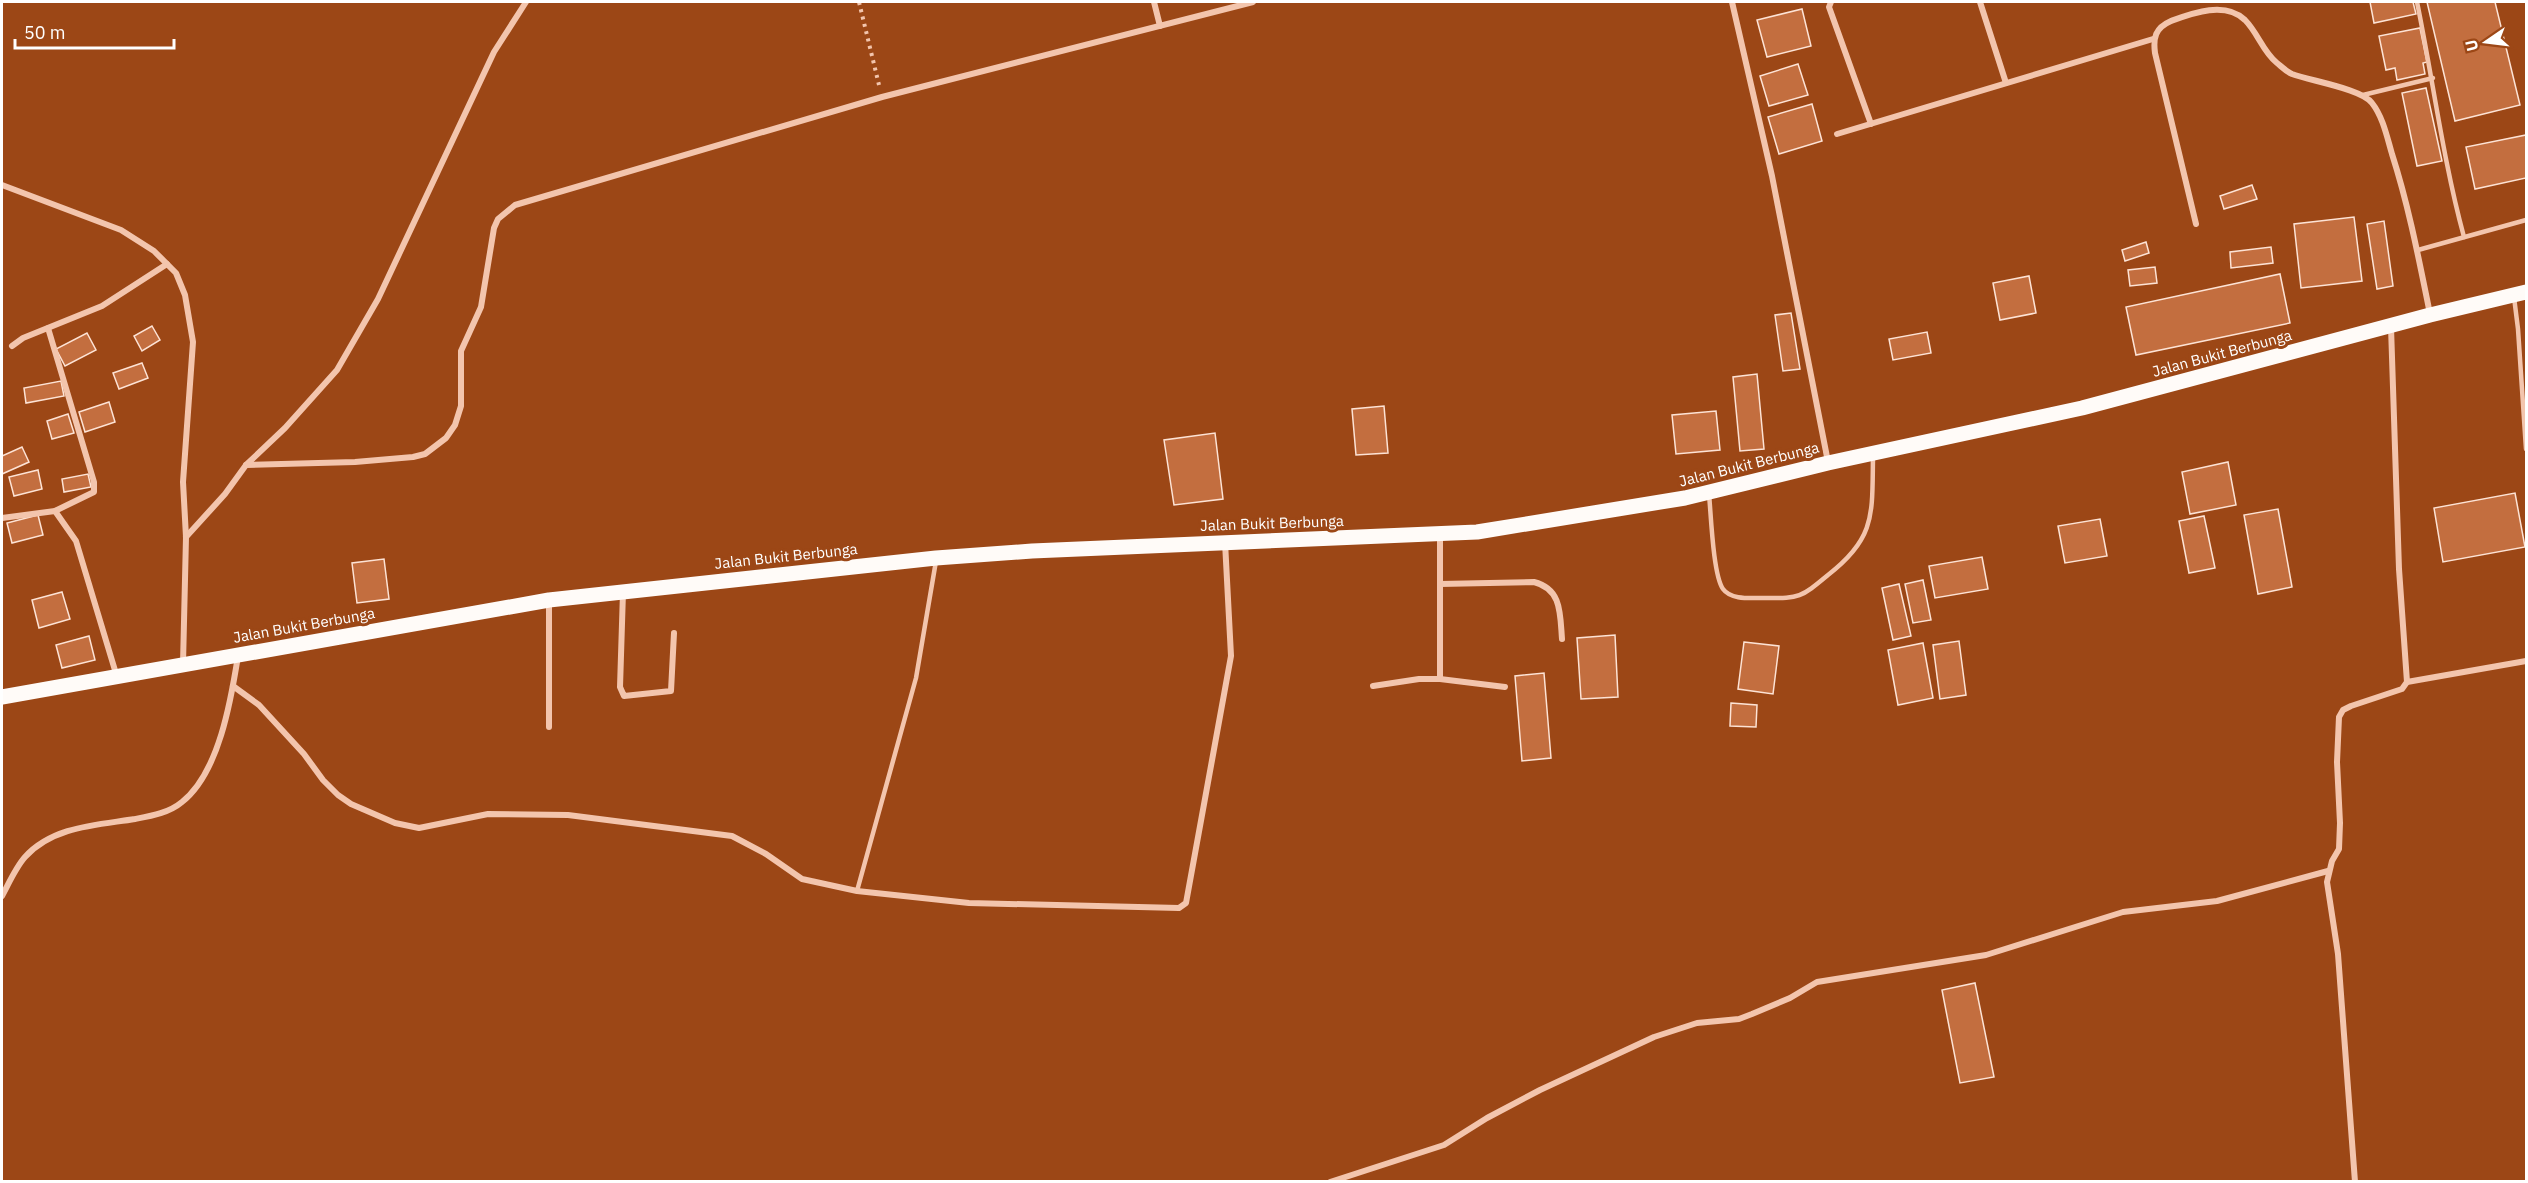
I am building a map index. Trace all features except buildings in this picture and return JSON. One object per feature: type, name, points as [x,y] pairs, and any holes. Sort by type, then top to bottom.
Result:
[{"type":"main road","name":"Jalan Bukit Berbunga","points":[[2,698],[549,600],[936,558],[1225,542],[1477,532],[1686,498],[1828,463],[2082,408],[2430,315],[2520,294]]},
{"type":"street","points":[[186,537],[225,494],[246,465],[285,428],[337,370],[378,299],[494,52],[526,2]]},
{"type":"street","points":[[1154,2],[1160,26]]},
{"type":"street","points":[[246,465],[355,462],[413,457],[425,454],[446,438],[454,426],[461,406],[460,351],[481,307],[494,228],[498,219],[515,205],[882,97],[1253,2]]},
{"type":"street","points":[[1732,2],[1772,176],[1828,463]]},
{"type":"street","points":[[1831,2],[1829,8],[1871,124]]},
{"type":"street","points":[[1980,2],[2006,83]]},
{"type":"street","points":[[2196,224],[2154,54],[2153,39],[2157,30],[2168,22],[2206,10],[2232,12],[2245,20],[2269,57],[2289,73],[2363,94],[2372,103],[2383,123],[2409,213],[2430,315]]},
{"type":"street","points":[[1837,134],[2153,39]]},
{"type":"street","points":[[2,185],[121,230],[154,251],[176,273],[185,295],[193,342],[183,482],[186,537],[183,664]]},
{"type":"street","points":[[12,346],[23,338],[102,306],[166,264]]},
{"type":"street","points":[[2355,1182],[2338,954],[2327,882],[2328,872],[2338,849],[2340,824],[2337,762],[2339,717],[2343,710],[2402,689],[2407,682],[2399,569],[2394,349],[2391,326]]},
{"type":"street","points":[[2,518],[56,511],[92,494],[95,487],[48,328]]},
{"type":"street","points":[[56,511],[76,541],[118,677]]},
{"type":"street","points":[[1440,534],[1440,679]]},
{"type":"street","points":[[233,686],[259,705],[338,795],[351,804],[395,823],[418,828],[488,814],[568,816],[732,836],[766,854],[802,879],[857,891],[969,903],[1173,908],[1184,905],[1231,657],[1225,542]]},
{"type":"street","points":[[1440,584],[1534,582],[1541,584],[1554,592],[1558,603],[1562,639]]},
{"type":"street","points":[[623,592],[620,687],[624,696],[671,691],[674,633]]},
{"type":"street","points":[[549,600],[549,727]]},
{"type":"street","points":[[2,896],[25,857],[50,838],[72,829],[154,815],[182,802],[205,773],[216,748],[239,654]]},
{"type":"street","points":[[2407,682],[2526,661]]},
{"type":"street","points":[[1373,686],[1419,679],[1440,679],[1506,687]]},
{"type":"street","points":[[1330,1182],[1444,1145],[1487,1118],[1540,1090],[1654,1037],[1697,1023],[1739,1019],[1790,998],[1817,982],[1986,955],[2122,912],[2217,901],[2328,872]]},
{"type":"lane","points":[[2417,2],[2433,78],[2449,184],[2464,237]]},
{"type":"lane","points":[[2363,94],[2433,78]]},
{"type":"lane","points":[[2418,250],[2526,220]]},
{"type":"lane","points":[[2520,294],[2518,329],[2526,449]]},
{"type":"lane","points":[[1709,492],[1719,582],[1724,591],[1731,596],[1748,598],[1793,598],[1810,590],[1849,559],[1859,547],[1872,507],[1873,455]]},
{"type":"lane","points":[[857,891],[916,678],[936,558]]},
{"type":"path","points":[[859,2],[882,97]]}]
